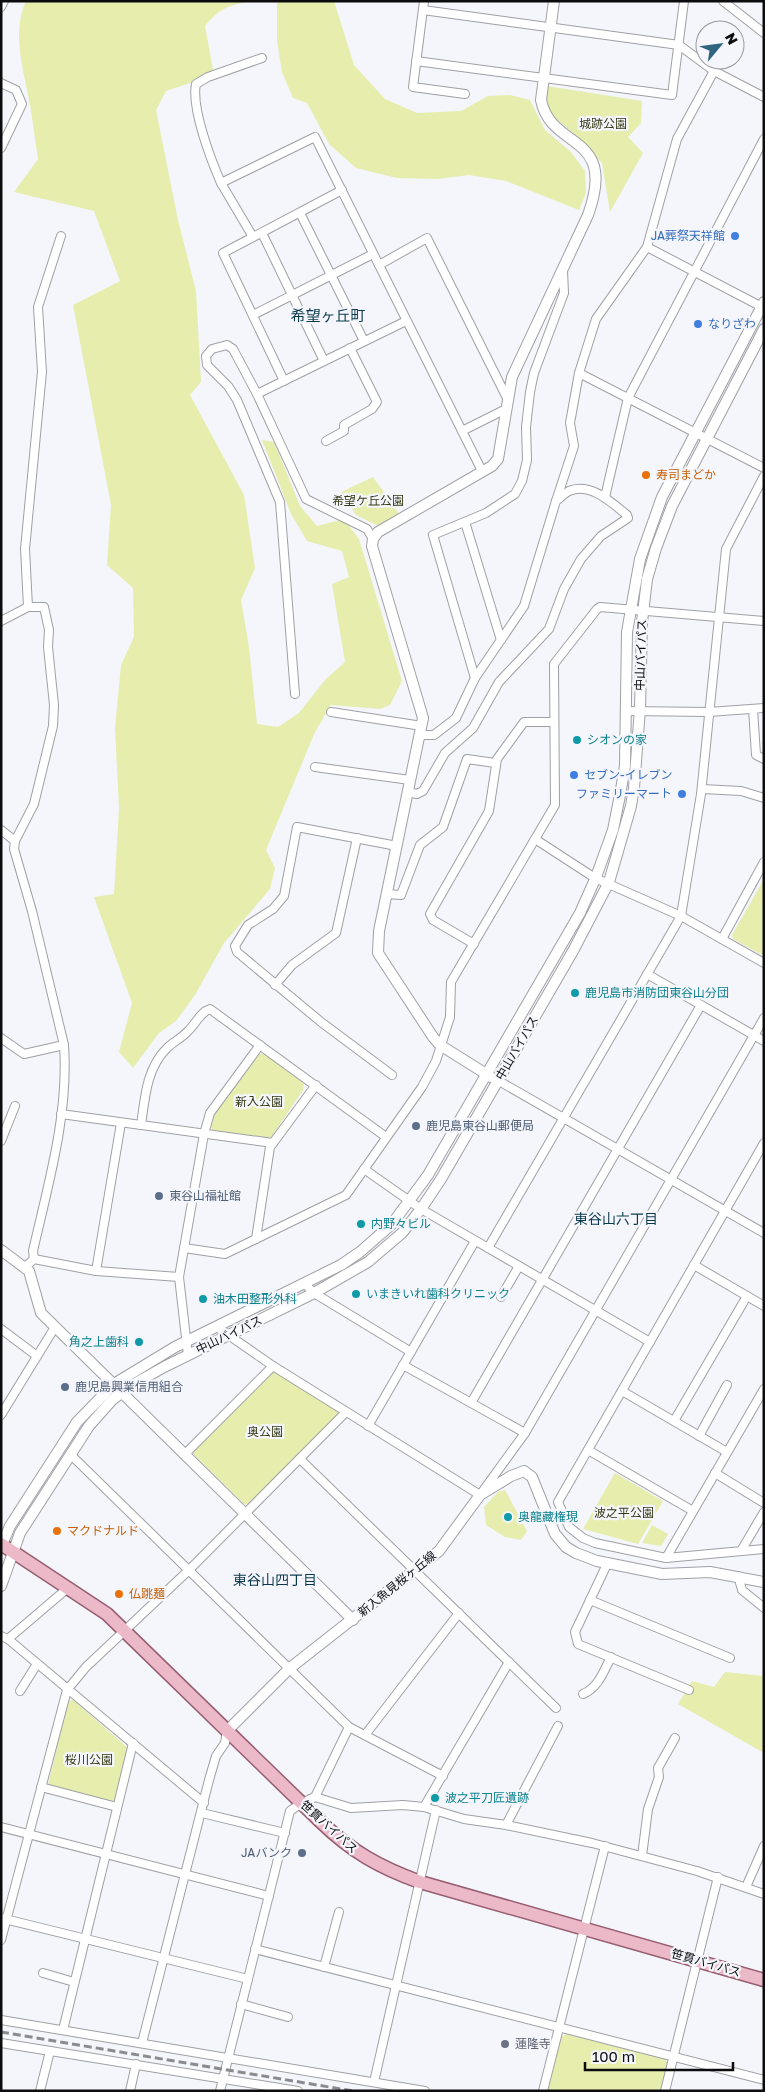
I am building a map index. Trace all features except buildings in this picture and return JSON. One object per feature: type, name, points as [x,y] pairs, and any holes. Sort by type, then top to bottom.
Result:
[{"type":"main road","name":"笹貫バイパス","points":[[4,1547],[69,1587],[107,1614],[344,1844],[364,1858],[386,1870],[420,1882],[764,1980]]},
{"type":"street","points":[[1,7],[4,1]]},
{"type":"street","points":[[424,1],[413,87],[465,94]]},
{"type":"street","points":[[372,538],[378,532],[498,460],[512,377],[562,266],[588,215],[596,192],[597,180],[591,160],[584,149],[548,117],[541,100],[554,1]]},
{"type":"street","points":[[416,61],[672,95],[684,1]]},
{"type":"street","points":[[723,1],[764,33]]},
{"type":"street","points":[[423,10],[679,45],[714,71],[764,97]]},
{"type":"street","points":[[253,237],[221,182],[208,152],[195,97],[196,84],[208,77],[262,58]]},
{"type":"street","points":[[331,712],[421,730],[434,735],[456,718],[475,678],[524,606],[574,446],[570,423],[580,373],[596,319],[646,247],[678,139],[714,71]]},
{"type":"street","points":[[1,83],[16,90],[22,104],[1,148]]},
{"type":"street","points":[[221,182],[315,137],[482,471]]},
{"type":"street","points":[[605,497],[628,398],[764,139]]},
{"type":"street","points":[[284,381],[224,253],[342,190]]},
{"type":"street","points":[[300,213],[330,277],[364,342]]},
{"type":"street","points":[[262,233],[324,361]]},
{"type":"street","points":[[28,607],[25,549],[42,372],[38,307],[61,236]]},
{"type":"street","points":[[378,265],[427,238],[507,404]]},
{"type":"street","points":[[646,247],[763,306]]},
{"type":"street","points":[[253,315],[374,254]]},
{"type":"street","points":[[475,678],[433,535],[486,514],[515,494],[522,481],[527,460],[526,427],[530,392],[534,373],[564,293],[562,266]]},
{"type":"street","name":"中山バイパス","points":[[1,1586],[4,1547],[10,1526],[77,1422],[114,1384],[186,1342],[306,1285],[360,1252],[392,1224],[410,1203],[487,1074],[580,913],[596,878],[613,830],[625,766],[628,632],[630,610],[640,559],[651,524],[695,433],[763,306]]},
{"type":"street","points":[[257,394],[406,321]]},
{"type":"street","name":"中山バイパス","points":[[4,1547],[20,1533],[70,1454],[102,1410],[122,1392],[188,1355],[314,1294],[346,1276],[386,1248],[421,1210],[499,1081],[599,905],[608,885],[631,806],[637,765],[643,611],[647,579],[656,548],[672,506],[705,438],[764,329]]},
{"type":"street","points":[[295,694],[280,502],[237,400],[228,386],[207,365],[206,356],[217,347],[227,345],[233,349],[257,394],[306,499],[367,530],[372,538],[372,546],[420,706],[421,730],[377,942],[378,953],[440,1045],[499,1081],[764,1233]]},
{"type":"street","points":[[326,441],[344,431],[344,425],[372,409],[377,402],[350,348]]},
{"type":"street","points":[[580,373],[764,468]]},
{"type":"street","points":[[462,432],[507,404]]},
{"type":"street","points":[[488,1248],[681,916],[702,789],[726,549],[764,476]]},
{"type":"street","points":[[407,792],[417,794],[424,791],[445,753],[473,728],[502,678],[549,628],[564,589],[581,559],[601,536],[628,518],[605,497],[595,492],[569,491],[556,501]]},
{"type":"street","points":[[465,522],[500,640]]},
{"type":"street","points":[[1,621],[28,607],[44,607],[54,713],[34,804],[15,841],[14,849],[32,911],[64,1045],[65,1064],[61,1114],[33,1251],[34,1259]]},
{"type":"street","points":[[184,1248],[225,1254],[346,1195],[422,1087],[432,1070],[450,1017],[452,982],[555,805],[554,664],[600,607],[764,621]]},
{"type":"street","points":[[626,711],[709,712],[764,708]]},
{"type":"street","points":[[753,709],[756,755],[764,759]]},
{"type":"street","points":[[474,944],[433,920],[430,914],[489,811],[495,763],[524,722],[554,722]]},
{"type":"street","points":[[387,894],[401,895],[420,845],[443,827],[467,759],[495,763]]},
{"type":"street","points":[[315,767],[410,780]]},
{"type":"street","points":[[702,789],[741,791],[764,798]]},
{"type":"street","points":[[392,1075],[275,985],[236,952],[235,946],[248,925],[273,909],[284,896],[297,827],[397,846]]},
{"type":"street","points":[[1,830],[15,841]]},
{"type":"street","points":[[275,985],[292,965],[336,933],[357,838]]},
{"type":"street","points":[[535,839],[608,885],[681,916],[764,963]]},
{"type":"street","points":[[722,939],[764,862]]},
{"type":"street","points":[[647,974],[764,1041]]},
{"type":"street","points":[[471,1403],[701,1005]]},
{"type":"street","points":[[141,1125],[148,1078],[166,1049],[188,1031],[204,1010],[210,1009],[386,1137]]},
{"type":"street","points":[[217,1327],[273,1366],[480,1495],[525,1433],[764,1018]]},
{"type":"street","points":[[1,1038],[24,1054],[64,1045]]},
{"type":"street","points":[[188,1355],[179,1277],[204,1134],[210,1113],[260,1045]]},
{"type":"street","points":[[256,1239],[270,1147],[316,1085]]},
{"type":"street","points":[[1,1141],[16,1106]]},
{"type":"street","points":[[61,1114],[273,1143]]},
{"type":"street","points":[[96,1271],[121,1123]]},
{"type":"street","points":[[544,1510],[558,1502],[764,1143]]},
{"type":"street","points":[[364,1169],[421,1210],[650,1342]]},
{"type":"street","points":[[368,1426],[476,1241]]},
{"type":"street","points":[[1,1250],[24,1267],[31,1277],[40,1311],[353,1620]]},
{"type":"street","points":[[24,1267],[34,1259],[96,1271],[179,1277]]},
{"type":"street","points":[[694,1265],[764,1306]]},
{"type":"street","points":[[502,1297],[519,1266]]},
{"type":"street","points":[[306,1285],[314,1294],[411,1352]]},
{"type":"street","points":[[674,1422],[747,1296]]},
{"type":"street","points":[[2,1411],[55,1326]]},
{"type":"street","points":[[1,1329],[37,1356]]},
{"type":"street","points":[[403,1365],[525,1433]]},
{"type":"street","points":[[184,1455],[273,1366]]},
{"type":"street","points":[[699,1436],[727,1385]]},
{"type":"street","points":[[666,1558],[764,1389]]},
{"type":"street","points":[[622,1391],[727,1452]]},
{"type":"street","points":[[1,1940],[4,1919],[30,1834],[67,1690],[86,1667],[189,1570],[346,1412]]},
{"type":"street","points":[[588,1450],[693,1511]]},
{"type":"street","points":[[70,1454],[349,1727],[443,1776]]},
{"type":"street","points":[[300,1459],[556,1708]]},
{"type":"street","name":"新入魚見桜ヶ丘線","points":[[227,1730],[290,1668],[439,1551],[480,1495],[511,1476],[524,1471],[532,1477],[555,1534],[566,1547],[576,1553],[662,1574],[700,1571],[738,1576],[764,1582]]},
{"type":"street","points":[[715,1474],[764,1503]]},
{"type":"street","points":[[558,1502],[569,1527],[583,1538],[595,1543],[666,1558],[764,1549]]},
{"type":"street","points":[[741,1552],[764,1512]]},
{"type":"street","points":[[608,1562],[575,1632],[578,1644],[690,1690]]},
{"type":"street","points":[[738,1576],[742,1590],[764,1608]]},
{"type":"street","points":[[69,1587],[5,1638],[204,1803]]},
{"type":"street","points":[[590,1600],[730,1658]]},
{"type":"street","points":[[365,1735],[459,1613]]},
{"type":"street","points":[[583,1694],[589,1692],[600,1680],[611,1658]]},
{"type":"street","points":[[424,1807],[509,1662]]},
{"type":"street","points":[[20,1691],[37,1664]]},
{"type":"street","points":[[506,1825],[558,1726]]},
{"type":"street","points":[[315,1797],[349,1727]]},
{"type":"street","points":[[142,2043],[216,1756],[225,1743],[227,1730]]},
{"type":"street","points":[[642,1856],[648,1809],[659,1776],[658,1768],[675,1738]]},
{"type":"street","points":[[63,2030],[133,1743]]},
{"type":"street","points":[[41,1788],[117,1806]]},
{"type":"street","points":[[220,2091],[290,1811],[300,1802],[315,1797],[352,1808],[403,1805],[424,1807],[464,1820],[506,1825],[605,1846],[718,1877],[764,1894]]},
{"type":"street","points":[[374,2082],[436,1810]]},
{"type":"street","points":[[202,1812],[285,1833]]},
{"type":"street","points":[[1,1827],[269,1896]]},
{"type":"street","points":[[543,2091],[605,1846]]},
{"type":"street","points":[[746,1887],[764,1846]]},
{"type":"street","points":[[665,2091],[718,1877]]},
{"type":"street","points":[[324,1967],[339,1912]]},
{"type":"street","points":[[4,1919],[248,1979]]},
{"type":"street","points":[[255,1949],[764,2080]]},
{"type":"street","points":[[43,1973],[74,1982]]},
{"type":"street","points":[[241,2004],[288,2017]]},
{"type":"street","points":[[1,2020],[425,2091]]},
{"type":"street","points":[[1,2043],[298,2091]]},
{"type":"street","points":[[40,2091],[50,2051]]},
{"type":"street","points":[[130,2091],[136,2064]]},
{"type":"green space","points":[[26,1],[252,1],[225,8],[205,26],[214,75],[166,91],[156,110],[178,220],[196,291],[201,382],[190,395],[244,495],[255,568],[241,600],[249,647],[257,724],[278,727],[299,713],[325,680],[345,662],[332,584],[349,577],[342,551],[307,541],[291,514],[262,440],[274,442],[300,506],[317,526],[344,519],[359,539],[402,681],[390,705],[380,709],[331,705],[315,732],[266,850],[275,868],[270,889],[224,943],[195,995],[176,1021],[159,1033],[133,1068],[119,1052],[132,1003],[94,897],[114,894],[119,808],[115,728],[121,665],[134,637],[133,588],[107,565],[111,505],[73,305],[120,281],[94,211],[14,192],[38,159],[20,53],[19,26]]},
{"type":"green space","points":[[277,1],[334,1],[354,65],[385,99],[417,113],[461,111],[488,96],[510,95],[530,100],[545,130],[571,152],[585,171],[586,193],[579,210],[506,181],[469,175],[437,179],[397,178],[356,168],[329,144],[307,103],[293,98],[282,72],[277,41]]},
{"type":"green space","name":"城跡公園","points":[[547,86],[642,101],[641,123],[628,137],[643,153],[610,212],[602,163],[572,132],[549,113],[546,99]]},
{"type":"green space","name":"希望ケ丘公園","points":[[373,477],[400,515],[380,527],[356,515],[341,492]]},
{"type":"green space","points":[[764,879],[764,956],[733,939],[732,935]]},
{"type":"green space","name":"新入公園","points":[[258,1054],[265,1054],[304,1084],[303,1090],[272,1136],[268,1138],[213,1131],[210,1125],[211,1119]]},
{"type":"green space","name":"奥公園","points":[[274,1372],[337,1410],[338,1415],[249,1504],[244,1504],[193,1454],[193,1449],[268,1374]]},
{"type":"green space","name":"波之平公園","points":[[615,1473],[663,1501],[638,1544],[583,1529]]},
{"type":"green space","points":[[505,1490],[527,1531],[521,1540],[505,1537],[486,1525],[484,1507],[498,1492]]},
{"type":"green space","points":[[652,1525],[668,1534],[661,1546],[642,1543]]},
{"type":"green space","points":[[725,1672],[764,1676],[764,1753],[678,1704],[692,1681],[714,1687]]},
{"type":"green space","name":"桜川公園","points":[[73,1700],[128,1748],[116,1800],[111,1804],[48,1785],[68,1701]]},
{"type":"green space","points":[[566,2034],[664,2058],[668,2064],[662,2091],[548,2091],[561,2037]]},
{"type":"railway","points":[[1,2032],[353,2091]]},
{"type":"place","name":"JA葬祭天祥館","points":[[735,236]]},
{"type":"place","name":"なりざわ","points":[[698,324]]},
{"type":"place","name":"寿司まどか","points":[[646,475]]},
{"type":"place","name":"シオンの家","points":[[577,740]]},
{"type":"place","name":"セブン-イレブン","points":[[574,775]]},
{"type":"place","name":"ファミリーマート","points":[[682,794]]},
{"type":"place","name":"鹿児島市消防団東谷山分団","points":[[575,993]]},
{"type":"place","name":"鹿児島東谷山郵便局","points":[[416,1126]]},
{"type":"place","name":"東谷山福祉館","points":[[159,1196]]},
{"type":"place","name":"内野々ビル","points":[[361,1224]]},
{"type":"place","name":"いまきいれ歯科クリニック","points":[[356,1294]]},
{"type":"place","name":"油木田整形外科","points":[[203,1299]]},
{"type":"place","name":"角之上歯科","points":[[139,1342]]},
{"type":"place","name":"鹿児島興業信用組合","points":[[65,1387]]},
{"type":"place","name":"奥龍藏権現","points":[[508,1517]]},
{"type":"place","name":"マクドナルド","points":[[57,1531]]},
{"type":"place","name":"仏跳麺","points":[[119,1594]]},
{"type":"place","name":"波之平刀匠遺跡","points":[[435,1798]]},
{"type":"place","name":"JAバンク","points":[[302,1853]]},
{"type":"place","name":"蓮隆寺","points":[[505,2044]]},
{"type":"district","name":"希望ヶ丘町","points":[[328,316]]},
{"type":"district","name":"東谷山六丁目","points":[[616,1219]]},
{"type":"district","name":"東谷山四丁目","points":[[275,1580]]}]
